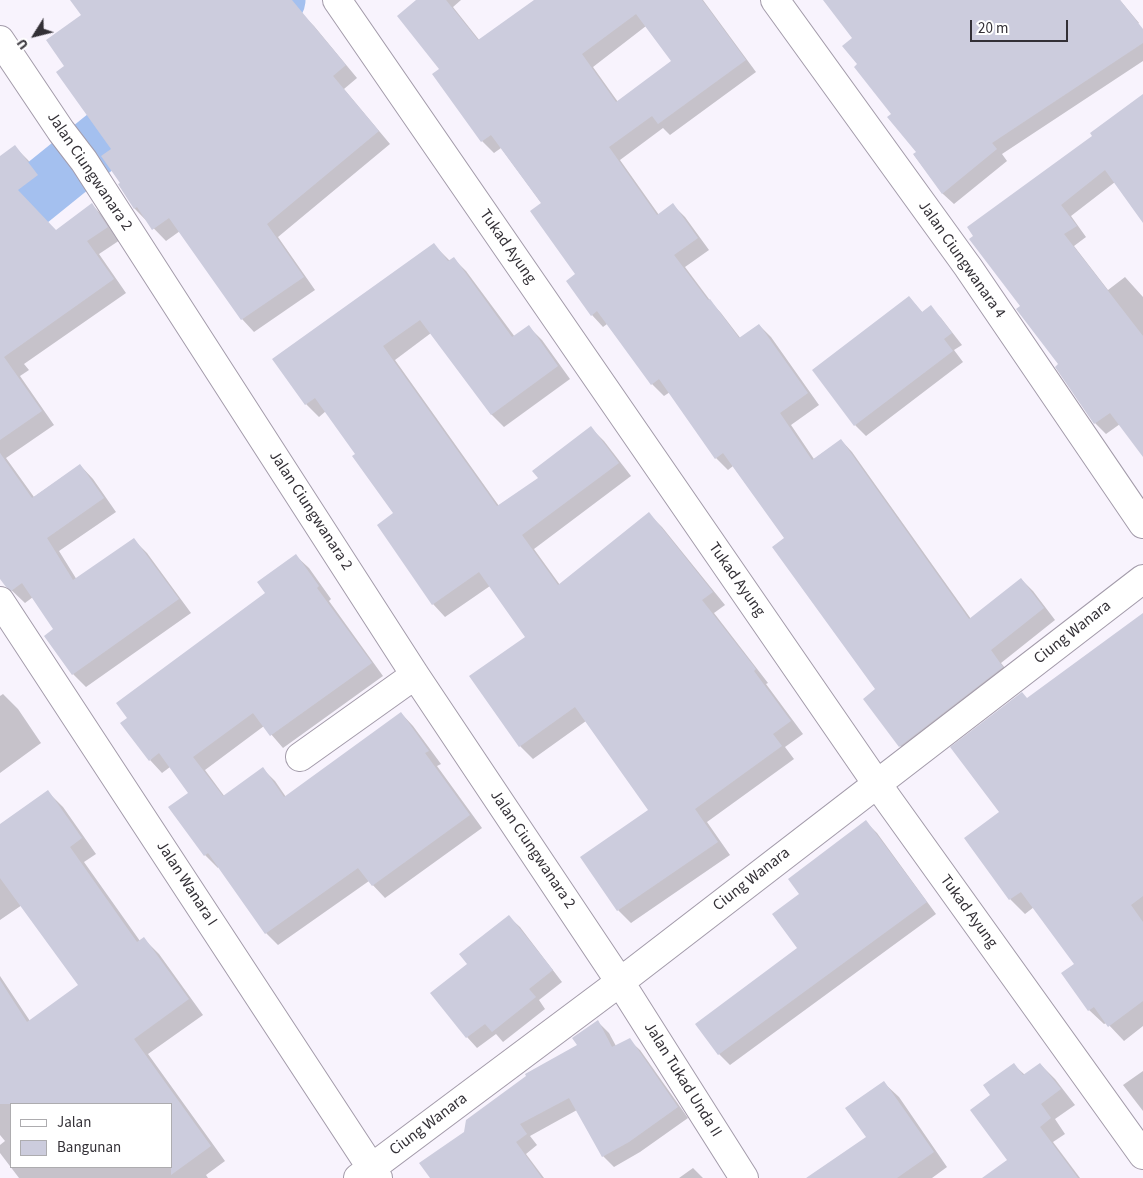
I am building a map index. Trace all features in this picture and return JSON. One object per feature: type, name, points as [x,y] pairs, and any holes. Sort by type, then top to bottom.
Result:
[{"type":"street","name":"Tukad Ayung","points":[[337,0],[877,784],[1143,1155]]},
{"type":"street","name":"Jalan Ciungwanara 4","points":[[774,0],[962,259],[1143,524]]},
{"type":"street","name":"Jalan Ciungwanara 2","points":[[0,40],[61,131],[84,161],[416,675],[620,982]]},
{"type":"street","name":"Ciung Wanara","points":[[369,1175],[1143,579]]},
{"type":"street","name":"Jalan Wanara I","points":[[0,600],[369,1175]]},
{"type":"street","points":[[300,757],[416,675]]},
{"type":"street","name":"Jalan Tukad Unda II","points":[[620,982],[744,1178]]},
{"type":"building","points":[[70,0],[292,0],[346,65],[333,76],[379,131],[267,224],[304,277],[241,320],[169,218],[152,230],[137,207],[134,209],[118,184],[120,183],[101,156],[111,149],[56,72],[64,66],[46,40],[81,15]]},
{"type":"building","points":[[416,0],[446,0],[478,40],[534,0],[702,0],[746,60],[658,124],[652,116],[609,147],[657,215],[673,203],[698,238],[674,255],[708,300],[710,299],[739,338],[759,324],[808,393],[780,413],[812,460],[841,439],[969,619],[1021,578],[1044,608],[991,650],[1003,667],[899,747],[863,699],[875,689],[772,547],[784,538],[723,453],[715,459],[659,379],[651,385],[597,311],[591,316],[566,281],[575,274],[530,211],[541,203],[491,135],[481,142],[432,74],[439,69],[397,16]],"holes":[[[636,14],[671,61],[616,102],[582,54]]]},
{"type":"building","points":[[823,0],[1120,0],[1143,29],[1143,43],[992,143],[997,149],[942,194],[913,154],[916,152],[887,117],[891,114],[854,67],[857,64],[842,46],[852,38]]},
{"type":"building","points":[[1143,94],[1143,223],[1105,170],[1061,205],[1077,226],[1064,234],[1143,336],[1143,457],[1110,413],[1094,424],[1055,367],[1058,364],[1016,309],[1020,306],[969,239],[973,236],[967,227],[1092,136],[1090,133]]},
{"type":"building","points":[[15,145],[38,175],[18,190],[56,230],[92,203],[108,227],[87,241],[114,279],[4,357],[42,411],[0,440],[0,156]]},
{"type":"building","points":[[434,243],[448,261],[454,257],[512,337],[529,325],[558,366],[491,415],[420,320],[383,346],[497,506],[538,478],[532,471],[591,426],[619,463],[522,535],[558,585],[649,512],[713,592],[702,600],[756,669],[754,671],[791,721],[773,734],[782,746],[695,809],[718,842],[617,911],[580,857],[648,810],[575,707],[519,747],[469,676],[525,637],[479,572],[432,605],[377,525],[393,513],[352,456],[355,454],[315,398],[305,405],[272,359]]},
{"type":"building","points":[[909,296],[922,312],[931,305],[952,333],[944,339],[953,351],[854,426],[812,370]]},
{"type":"building","points":[[0,453],[32,498],[80,464],[104,498],[47,538],[73,580],[134,538],[179,599],[72,675],[44,636],[53,629],[22,583],[11,591],[0,579]]},
{"type":"building","points":[[296,554],[319,586],[317,588],[372,663],[270,736],[253,713],[193,757],[223,796],[263,767],[284,797],[401,712],[429,751],[425,753],[470,815],[372,886],[358,868],[265,934],[208,853],[204,856],[168,807],[188,793],[159,753],[149,761],[120,723],[127,718],[116,703],[265,593],[257,582]]},
{"type":"building","points":[[1143,613],[1143,896],[1131,905],[1143,922],[1143,1001],[1108,1027],[1094,1007],[1088,1011],[1061,973],[1074,964],[1021,892],[1009,900],[964,838],[999,812],[950,747],[1022,692],[1027,698]]},
{"type":"building","points":[[48,790],[82,838],[70,847],[137,942],[144,937],[189,999],[134,1039],[211,1146],[171,1175],[172,1103],[0,1104],[0,980],[27,1022],[78,985],[0,878],[0,824]]},
{"type":"building","points":[[866,820],[927,902],[718,1055],[695,1024],[797,948],[772,914],[799,894],[788,879]]},
{"type":"building","points":[[509,915],[553,970],[529,989],[536,997],[492,1032],[485,1024],[466,1038],[430,993],[467,964],[459,954]]},
{"type":"building","points":[[598,1020],[612,1047],[630,1038],[678,1107],[629,1142],[602,1157],[569,1098],[520,1124],[527,1134],[516,1142],[542,1178],[430,1178],[419,1163],[464,1132],[466,1120],[526,1076],[525,1074],[577,1045],[572,1038]]},
{"type":"building","points":[[1014,1063],[1023,1075],[1040,1063],[1061,1089],[1041,1104],[1051,1118],[1040,1127],[1078,1178],[982,1178],[1007,1160],[970,1110],[990,1095],[983,1085]]},
{"type":"building","points":[[884,1081],[934,1152],[897,1178],[806,1178],[866,1137],[845,1108]]},
{"type":"waterway","points":[[0,223],[276,0]]}]
